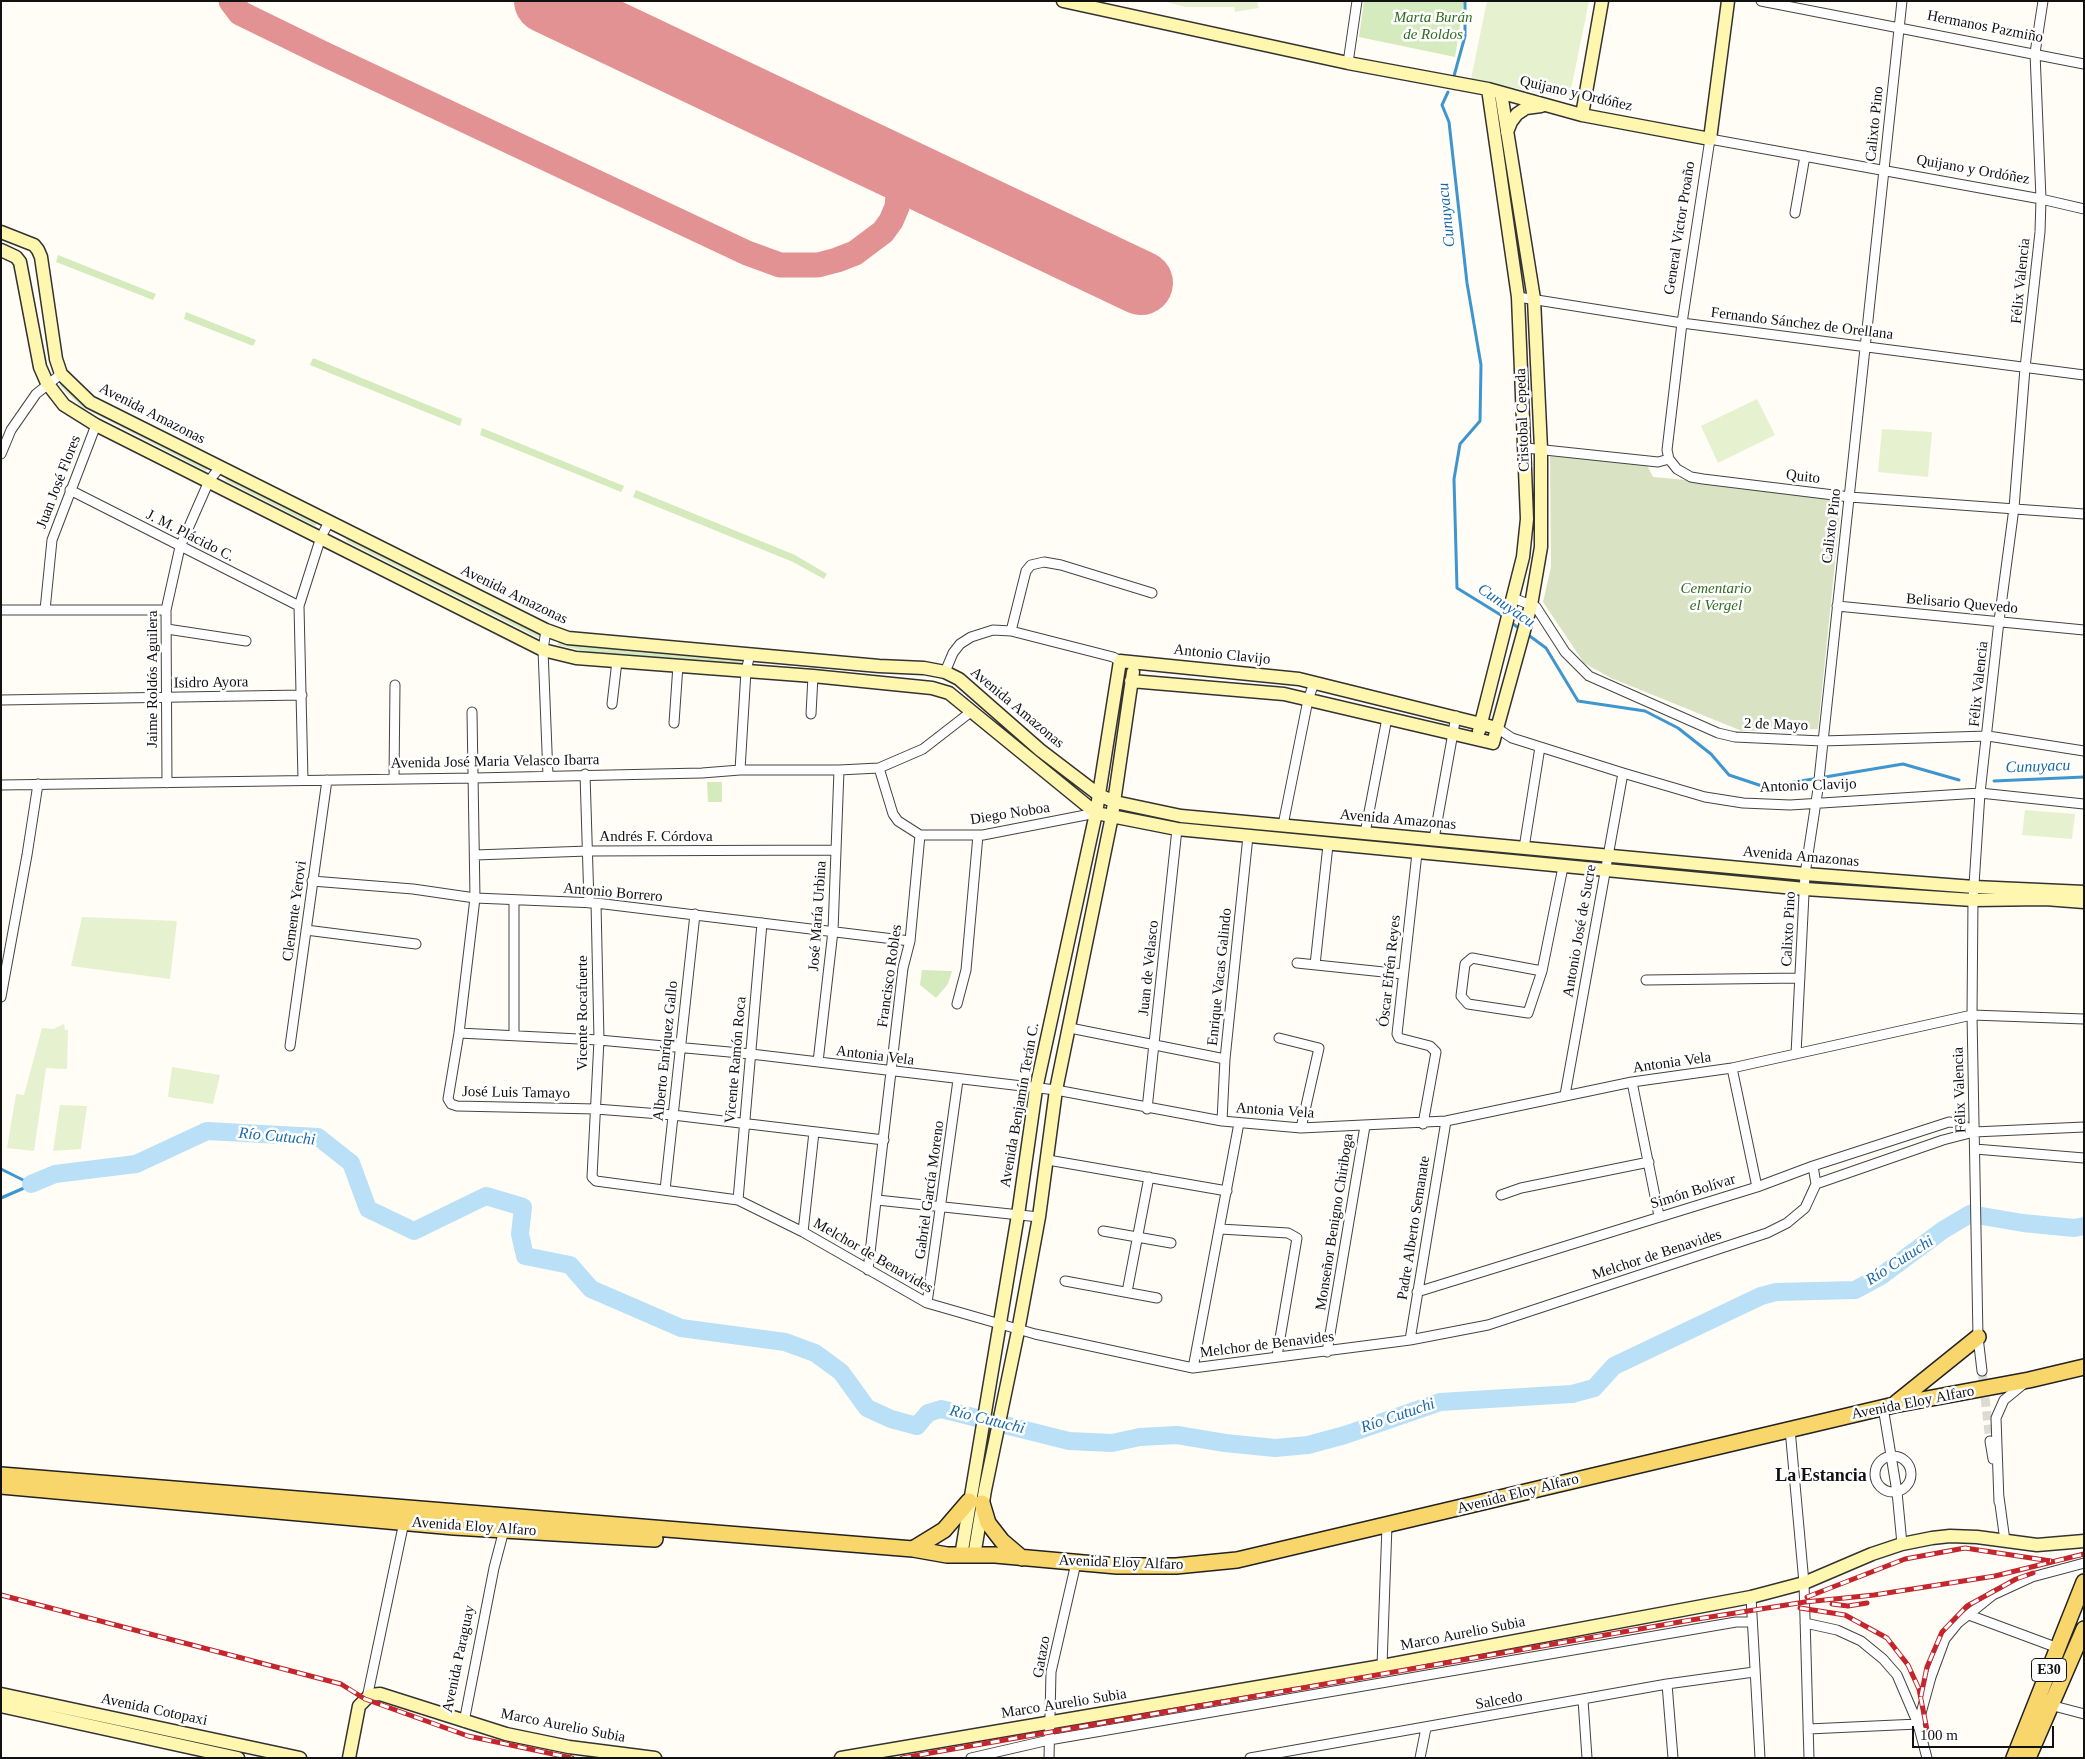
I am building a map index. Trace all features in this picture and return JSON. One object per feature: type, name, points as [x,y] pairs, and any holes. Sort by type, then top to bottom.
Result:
[{"type":"main road","name":"Quijano y Ordóñez","points":[[1063,1],[1348,63],[1495,91],[1582,115],[1710,139]]},
{"type":"main road","points":[[1582,115],[1602,1]]},
{"type":"main road","name":"General Victor Proaño","points":[[1710,139],[1728,1]]},
{"type":"main road","name":"Cristobal Cepeda","points":[[1493,743],[1531,605],[1541,547],[1541,449],[1534,299],[1507,132],[1495,91]]},
{"type":"main road","name":"Cristobal Cepeda","points":[[1477,739],[1524,557],[1527,519],[1526,448],[1518,297],[1495,91]]},
{"type":"main road","points":[[1507,132],[1511,122],[1526,108],[1547,105]]},
{"type":"main road","points":[[1,232],[34,245],[42,257],[56,359],[61,374]]},
{"type":"main road","name":"Avenida Amazonas","points":[[1,250],[16,257],[20,262],[25,279],[40,367],[47,384],[64,405],[96,425],[543,650],[576,658],[813,676],[932,688],[949,693],[1096,813],[1177,829],[1805,890],[1974,894],[2084,892]]},
{"type":"main road","points":[[25,279],[44,273]]},
{"type":"main road","name":"Avenida Amazonas","points":[[61,374],[90,402],[546,630],[568,638],[924,668],[945,672],[959,679],[1040,750],[1099,795],[1114,802],[1180,816],[1805,874],[1974,894],[2084,902]]},
{"type":"main road","name":"Antonio Clavijo","points":[[1120,661],[1314,683],[1456,716],[1497,728]]},
{"type":"main road","name":"Avenida Benjamín Terán C.","points":[[979,1498],[972,1485],[1018,1215],[1036,1089],[1096,813],[1120,661]]},
{"type":"main road","name":"Avenida Benjamín Terán C.","points":[[961,1555],[979,1498],[1017,1334],[1039,1217],[1056,1090],[1112,816],[1135,662]]},
{"type":"main road","points":[[1131,681],[1284,694],[1493,743]]},
{"type":"main road","points":[[1889,1406],[1978,1337]]},
{"type":"main road","name":"Avenida Eloy Alfaro","points":[[1,1475],[913,1549],[961,1555],[1117,1566],[1198,1565],[1236,1560],[1889,1406],[2029,1380],[2084,1366]]},
{"type":"main road","name":"Avenida Eloy Alfaro","points":[[1,1486],[504,1530],[828,1549],[936,1560],[961,1555]]},
{"type":"main road","points":[[913,1549],[944,1530],[979,1498],[988,1523],[1002,1541],[1022,1558]]},
{"type":"main road","name":"Marco Aurelio Subia","points":[[841,1758],[1382,1666],[1751,1597],[1804,1583],[1872,1554],[1902,1544],[1950,1536],[2037,1545],[2084,1541]]},
{"type":"main road","name":"E30","points":[[2028,1758],[2036,1720],[2058,1648],[2084,1582]]},
{"type":"main road","name":"E30","points":[[2014,1758],[2036,1720],[2050,1705],[2084,1629]]},
{"type":"main road","name":"Avenida Cotopaxi","points":[[1,1694],[300,1758]]},
{"type":"main road","name":"Avenida Paraguay","points":[[367,1698],[380,1694],[464,1722]]},
{"type":"main road","points":[[349,1758],[359,1706],[367,1698]]},
{"type":"main road","name":"Avenida Cotopaxi","points":[[1,1706],[238,1758]]},
{"type":"main road","name":"Marco Aurelio Subia","points":[[464,1722],[569,1747],[656,1758]]},
{"type":"street","points":[[1348,63],[1357,1]]},
{"type":"street","name":"Hermanos Pazmiño","points":[[1761,1],[2084,64]]},
{"type":"street","name":"Calixto Pino","points":[[1796,1054],[1805,874],[1818,789],[1902,1]]},
{"type":"street","name":"Félix Valencia","points":[[1982,1371],[1978,1337],[1972,1015],[1974,894],[1980,793],[1988,736],[1999,621],[2014,508],[2025,368],[2040,232],[2042,199],[2035,53],[2043,1]]},
{"type":"street","name":"Quijano y Ordóñez","points":[[1710,139],[2042,199],[2084,209]]},
{"type":"street","name":"General Victor Proaño","points":[[1669,459],[1667,450],[1668,428],[1710,139]]},
{"type":"street","points":[[1794,213],[1805,156]]},
{"type":"street","name":"Fernando Sánchez de Orellana","points":[[1518,297],[1682,323],[1864,345],[2084,375]]},
{"type":"street","points":[[1,454],[11,430],[36,394],[61,374]]},
{"type":"street","name":"Juan José Flores","points":[[45,610],[52,540],[96,425]]},
{"type":"street","points":[[1526,448],[1658,462],[1669,459]]},
{"type":"street","name":"Quito","points":[[1669,459],[1677,469],[1691,477],[1850,497],[1993,509],[2014,508],[2084,514]]},
{"type":"street","name":"Jaime Roldós Aguilera","points":[[166,782],[166,610],[180,547],[209,481],[220,467]]},
{"type":"street","name":"J. M. Plácido C.","points":[[70,490],[299,606]]},
{"type":"street","points":[[303,780],[299,606],[321,537],[329,522]]},
{"type":"street","points":[[1011,631],[1023,579],[1031,566],[1044,562],[1061,565],[1152,593]]},
{"type":"street","name":"2 de Mayo","points":[[1512,604],[1531,605],[1538,610],[1573,662],[1589,676],[1718,732],[1735,737],[1822,741],[1988,736],[2084,751]]},
{"type":"street","name":"Belisario Quevedo","points":[[1837,606],[2084,630]]},
{"type":"street","points":[[1,610],[166,610]]},
{"type":"street","points":[[167,630],[246,641]]},
{"type":"street","points":[[546,630],[543,650],[548,776]]},
{"type":"street","name":"Antonio Clavijo","points":[[945,672],[953,653],[971,637],[993,630],[1011,631],[1113,657],[1120,661]]},
{"type":"street","points":[[740,770],[746,671],[750,654]]},
{"type":"street","points":[[612,704],[617,661]]},
{"type":"street","points":[[674,723],[678,665]]},
{"type":"street","points":[[811,714],[813,676]]},
{"type":"street","points":[[1283,825],[1308,700],[1314,683]]},
{"type":"street","points":[[394,778],[395,685]]},
{"type":"street","name":"Isidro Ayora","points":[[1,700],[302,695]]},
{"type":"street","name":"José Luis Tamayo","points":[[472,712],[475,898],[459,1033],[448,1099],[451,1104],[457,1106],[596,1109],[673,1115],[884,1140]]},
{"type":"street","name":"Avenida José Maria Velasco Ibarra","points":[[1,785],[474,778],[879,768],[923,749],[972,712]]},
{"type":"street","points":[[1434,839],[1456,716]]},
{"type":"street","points":[[1365,833],[1387,718]]},
{"type":"street","name":"Antonio Clavijo","points":[[1497,728],[1512,738],[1705,797],[1766,806],[1980,793],[2084,804]]},
{"type":"street","points":[[1493,743],[1512,738]]},
{"type":"street","points":[[1524,848],[1540,747]]},
{"type":"street","points":[[879,768],[893,814],[898,821],[920,835]]},
{"type":"street","name":"José María Urbina","points":[[818,1062],[833,932],[839,770]]},
{"type":"street","name":"Antonio José de Sucre","points":[[1565,1095],[1623,773]]},
{"type":"street","name":"Vicente Rocafuerte","points":[[585,774],[599,1040],[592,1177],[596,1181]]},
{"type":"street","name":"Clemente Yerovi","points":[[290,1046],[326,780]]},
{"type":"street","points":[[1,997],[28,856],[38,784]]},
{"type":"street","name":"Diego Noboa","points":[[920,835],[978,835],[1096,813]]},
{"type":"street","name":"Juan de Velasco","points":[[1147,1109],[1177,829]]},
{"type":"street","name":"Francisco Robles","points":[[868,1270],[903,968],[910,941],[920,835]]},
{"type":"street","points":[[957,1004],[966,970],[978,835]]},
{"type":"street","name":"Enrique Vacas Galindo","points":[[1222,1122],[1225,1059],[1248,836]]},
{"type":"street","points":[[1314,965],[1328,845]]},
{"type":"street","name":"Andrés F. Córdova","points":[[475,855],[588,851],[836,850]]},
{"type":"street","name":"Óscar Efrén Reyes","points":[[1416,853],[1398,1036],[1430,1046],[1436,1052],[1423,1124]]},
{"type":"street","points":[[1542,971],[1472,958],[1465,964],[1461,996],[1468,1004],[1527,1014],[1542,971],[1562,867]]},
{"type":"street","name":"Antonio Borrero","points":[[312,881],[413,889],[475,898],[593,903],[910,941]]},
{"type":"street","points":[[514,901],[514,1035]]},
{"type":"street","name":"Alberto Enríquez Gallo","points":[[665,1190],[695,914]]},
{"type":"street","name":"Vicente Ramón Roca","points":[[738,1200],[762,923]]},
{"type":"street","points":[[306,930],[416,944]]},
{"type":"street","points":[[1297,963],[1403,974]]},
{"type":"street","points":[[1646,980],[1800,978]]},
{"type":"street","name":"Antonia Vela","points":[[459,1033],[681,1046],[1056,1090],[1222,1122],[1301,1128],[1423,1124],[1446,1121],[1632,1082],[1732,1068],[1972,1015],[2084,1018]]},
{"type":"street","points":[[1070,1028],[1225,1059]]},
{"type":"street","points":[[1280,1038],[1319,1048],[1301,1128]]},
{"type":"street","points":[[1732,1068],[1757,1187]]},
{"type":"street","name":"Gabriel García Moreno","points":[[927,1303],[942,1206],[958,1080]]},
{"type":"street","points":[[1632,1082],[1659,1216]]},
{"type":"street","name":"Padre Alberto Semanate","points":[[1410,1340],[1446,1121]]},
{"type":"street","name":"Simón Bolívar","points":[[1417,1292],[1757,1187],[1813,1166],[1949,1122],[1967,1126],[1974,1132]]},
{"type":"street","points":[[1193,1368],[1239,1123]]},
{"type":"street","name":"Monseñor Benigno Chiriboga","points":[[1327,1352],[1365,1126]]},
{"type":"street","points":[[1813,1166],[1816,1184],[1943,1140],[1974,1132],[2084,1127]]},
{"type":"street","points":[[803,1232],[814,1132]]},
{"type":"street","points":[[1975,1149],[2084,1158]]},
{"type":"street","points":[[1048,1160],[1227,1191]]},
{"type":"street","points":[[1501,1195],[1521,1188],[1649,1162]]},
{"type":"street","points":[[1127,1292],[1149,1177]]},
{"type":"street","name":"Melchor de Benavides","points":[[596,1181],[738,1200],[803,1232],[927,1303],[999,1330],[1193,1368],[1410,1340],[1488,1325],[1767,1233],[1798,1215],[1808,1202],[1816,1184]]},
{"type":"street","points":[[877,1200],[1039,1217]]},
{"type":"street","points":[[1220,1229],[1288,1233],[1295,1235],[1298,1240],[1277,1356]]},
{"type":"street","points":[[1103,1231],[1171,1242]]},
{"type":"street","points":[[1065,1281],[1157,1298]]},
{"type":"street","points":[[2000,1502],[1996,1418],[2004,1400],[2029,1380]]},
{"type":"street","points":[[1889,1406],[1890,1455],[1897,1492],[1902,1544]]},
{"type":"street","points":[[1790,1429],[1804,1583],[1809,1758]]},
{"type":"street","points":[[1990,1441],[2005,1541]]},
{"type":"street","points":[[1890,1455],[1901,1457],[1909,1465],[1911,1476],[1906,1486],[1897,1492],[1883,1489],[1875,1477],[1878,1463],[1890,1455]]},
{"type":"street","points":[[367,1698],[404,1522]]},
{"type":"street","points":[[1382,1666],[1387,1525]]},
{"type":"street","name":"Avenida Paraguay","points":[[464,1722],[494,1568],[504,1530]]},
{"type":"street","name":"Gatazo","points":[[1049,1758],[1051,1672],[1076,1563]]},
{"type":"street","points":[[1918,1724],[1930,1677],[1945,1640],[1958,1623],[1993,1595],[2032,1577],[2084,1563]]},
{"type":"street","points":[[1751,1597],[1760,1758]]},
{"type":"street","points":[[1968,1614],[2058,1648]]},
{"type":"street","points":[[971,1758],[1001,1755],[1049,1740],[1726,1624],[1752,1622]]},
{"type":"street","points":[[1805,1623],[1837,1630],[1861,1641],[1883,1659],[1898,1675],[1918,1724],[1927,1758]]},
{"type":"street","name":"Salcedo","points":[[1250,1758],[1668,1684],[1754,1672]]},
{"type":"street","points":[[1668,1684],[1673,1758]]},
{"type":"street","points":[[1583,1700],[1587,1758]]},
{"type":"street","points":[[2050,1705],[2084,1714]]},
{"type":"street","points":[[1808,1729],[1918,1724]]},
{"type":"street","points":[[1420,1758],[1426,1728]]},
{"type":"green space","points":[[1162,1],[1261,1],[1257,3],[1259,8],[1235,12],[1234,7],[1186,7]]},
{"type":"green space","name":"Marta Burán de Roldos","points":[[1364,1],[1464,1],[1455,57],[1359,37]]},
{"type":"green space","points":[[1487,1],[1589,1],[1569,99],[1471,79]]},
{"type":"green space","points":[[58,255],[156,294],[153,300],[56,262]]},
{"type":"green space","points":[[186,312],[256,340],[253,346],[184,319]]},
{"type":"green space","points":[[313,358],[462,419],[460,426],[310,365]]},
{"type":"green space","points":[[64,382],[209,466],[206,471],[82,407],[59,385]]},
{"type":"green space","points":[[1757,399],[1775,435],[1718,463],[1701,426]]},
{"type":"green space","points":[[482,428],[624,486],[621,492],[480,435]]},
{"type":"green space","points":[[1882,429],[1932,432],[1928,477],[1878,472]]},
{"type":"green space","name":"Cementario el Vergel","points":[[1550,455],[1647,465],[1653,477],[1842,494],[1818,729],[1742,731],[1611,678],[1584,663],[1543,602],[1551,567]]},
{"type":"green space","points":[[227,477],[317,523],[315,526],[225,480]]},
{"type":"green space","points":[[636,490],[795,555],[827,574],[824,579],[793,562],[633,497]]},
{"type":"green space","points":[[347,538],[542,633],[539,638],[346,541]]},
{"type":"green space","points":[[559,641],[583,646],[747,657],[746,664],[590,652],[557,645]]},
{"type":"green space","points":[[707,782],[722,782],[722,802],[708,802]]},
{"type":"green space","points":[[2025,810],[2075,814],[2072,839],[2022,835]]},
{"type":"green space","points":[[82,917],[177,921],[170,979],[71,966]]},
{"type":"green space","points":[[922,970],[952,971],[948,984],[936,998],[920,985]]},
{"type":"green space","points":[[64,1024],[65,1030],[68,1030],[67,1069],[46,1068],[34,1151],[7,1148],[16,1094],[24,1095],[42,1028],[53,1029]]},
{"type":"green space","points":[[172,1067],[220,1075],[213,1104],[168,1097]]},
{"type":"green space","points":[[60,1105],[87,1106],[81,1149],[53,1151]]},
{"type":"waterway","name":"Cunuyacu","points":[[1454,76],[1465,36],[1465,1]]},
{"type":"waterway","name":"Cunuyacu","points":[[1448,92],[1442,105],[1449,122],[1467,283],[1481,365],[1480,421],[1460,444],[1454,479],[1457,588],[1504,617]]},
{"type":"waterway","name":"Cunuyacu","points":[[1509,621],[1520,629]]},
{"type":"waterway","name":"Cunuyacu","points":[[1527,634],[1546,648],[1578,701],[1645,711],[1678,728],[1711,754],[1729,775],[1765,787],[1903,764],[1959,780]]},
{"type":"waterway","name":"Cunuyacu","points":[[1994,781],[2084,777]]},
{"type":"waterway","name":"Río Cutuchi","points":[[31,1184],[55,1174],[136,1164],[207,1131],[318,1137],[351,1163],[368,1209],[414,1231],[486,1196],[523,1207],[520,1234],[525,1256],[570,1265],[591,1289],[681,1328],[785,1342],[815,1353],[841,1372],[867,1408],[891,1419],[917,1426],[928,1413],[941,1409],[1069,1441],[1112,1443],[1140,1437],[1177,1435],[1225,1443],[1275,1448],[1308,1445],[1345,1435],[1440,1402],[1572,1394],[1594,1388],[1614,1366],[1761,1296],[1776,1292],[1855,1290],[1881,1276],[1943,1230],[1970,1214],[2023,1223],[2074,1228],[2084,1226]]},
{"type":"waterway","points":[[1,1169],[31,1184]]},
{"type":"waterway","name":"Río Cutuchi","points":[[1,1198],[31,1185]]},
{"type":"taxiway","points":[[231,1],[240,13],[324,54],[747,253],[780,265],[818,265],[837,260],[855,253],[883,232],[891,221],[897,207],[899,184],[897,168]]},
{"type":"runway","points":[[546,1],[1141,283]]},
{"type":"tunnel","points":[[1982,1371],[1990,1441]]},
{"type":"railway","points":[[1807,1597],[1905,1559],[1965,1548],[2051,1561]]},
{"type":"railway","points":[[902,1758],[1691,1620],[1995,1576],[2084,1554]]},
{"type":"railway","points":[[1921,1696],[1927,1667],[1942,1632],[1967,1606],[2016,1579],[2033,1573]]},
{"type":"railway","points":[[1,1595],[341,1684],[365,1699],[468,1736],[572,1758]]},
{"type":"railway","points":[[1832,1604],[1848,1606],[1867,1603]]},
{"type":"railway","points":[[1800,1608],[1845,1615],[1887,1638],[1908,1665],[1919,1689],[1928,1735]]},
{"type":"district","name":"La Estancia","points":[[1821,1476]]}]
